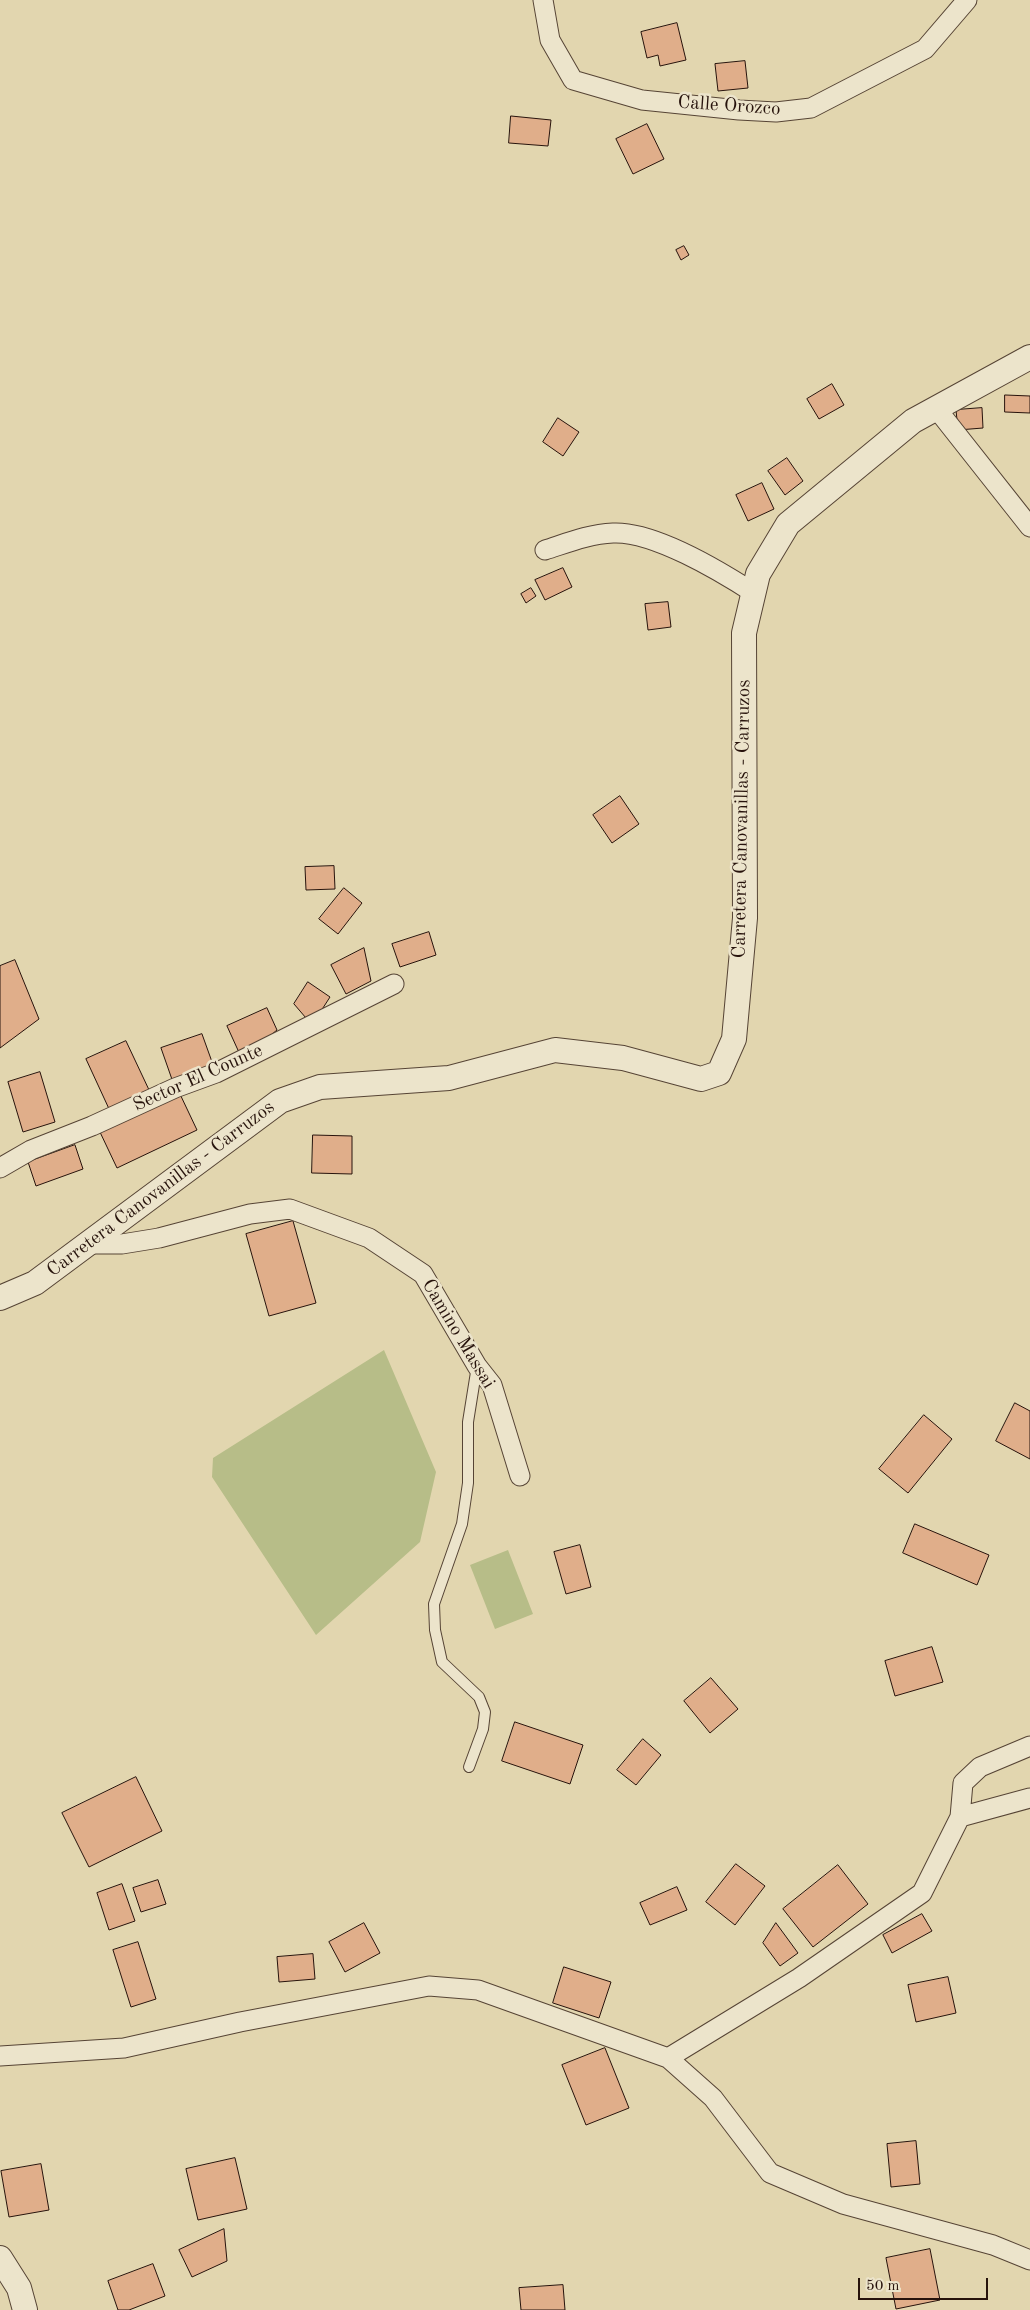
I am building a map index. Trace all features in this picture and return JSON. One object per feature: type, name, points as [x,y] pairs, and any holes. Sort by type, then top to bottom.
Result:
[{"type":"street","name":"Calle Orozco","points":[[543,0],[550,40],[573,80],[642,100],[776,112],[811,108],[925,49],[967,0]]},
{"type":"street","name":"Carretera Canovanillas - Carruzos","points":[[0,1298],[35,1283],[280,1101],[320,1087],[449,1078],[554,1050],[623,1058],[701,1079],[719,1073],[734,1039],[745,918],[744,634],[758,574],[788,524],[912,421],[1030,357]]},
{"type":"street","points":[[936,408],[1030,527]]},
{"type":"street","points":[[545,550],[580,538],[613,533],[630,535],[683,553],[724,574],[754,593]]},
{"type":"street","name":"Sector El Counte","points":[[0,1168],[31,1150],[92,1126],[175,1088],[216,1073],[394,984]]},
{"type":"street","name":"Camino Massai","points":[[86,1244],[122,1244],[159,1238],[250,1214],[290,1208],[369,1238],[423,1274],[476,1366],[492,1385],[520,1476]]},
{"type":"street","points":[[668,2058],[799,1978],[922,1893],[960,1817],[963,1783],[980,1767],[1030,1746]]},
{"type":"street","points":[[960,1817],[1030,1798]]},
{"type":"street","points":[[0,2056],[124,2048],[240,2022],[429,1986],[478,1990],[668,2058],[713,2098],[770,2173],[843,2204],[993,2246],[1030,2260]]},
{"type":"street","points":[[0,2258],[19,2288],[25,2310]]},
{"type":"lane","points":[[469,1767],[484,1729],[485,1712],[479,1697],[442,1662],[435,1630],[434,1604],[462,1524],[468,1483],[468,1422],[476,1366]]},
{"type":"green space","points":[[384,1350],[436,1472],[420,1542],[316,1635],[212,1477],[213,1458]]},
{"type":"green space","points":[[508,1550],[533,1614],[495,1629],[470,1565]]},
{"type":"building","points":[[677,23],[686,60],[660,66],[658,55],[647,58],[641,32]]},
{"type":"building","points":[[745,61],[748,88],[718,91],[715,64]]},
{"type":"building","points":[[511,116],[551,120],[548,146],[509,143]]},
{"type":"building","points":[[647,124],[664,159],[633,174],[616,139]]},
{"type":"building","points":[[684,246],[689,255],[681,260],[676,250]]},
{"type":"building","points":[[832,384],[844,405],[819,419],[807,399]]},
{"type":"building","points":[[1005,395],[1030,396],[1030,413],[1005,412]]},
{"type":"building","points":[[982,408],[983,428],[958,430],[956,410]]},
{"type":"building","points":[[558,418],[579,432],[563,456],[543,442]]},
{"type":"building","points":[[787,458],[803,481],[785,495],[768,471]]},
{"type":"building","points":[[762,483],[774,509],[748,521],[736,495]]},
{"type":"building","points":[[563,568],[572,587],[545,600],[535,580]]},
{"type":"building","points":[[531,588],[536,596],[526,603],[521,594]]},
{"type":"building","points":[[668,602],[671,627],[648,630],[645,604]]},
{"type":"building","points":[[620,796],[639,824],[612,843],[593,815]]},
{"type":"building","points":[[334,866],[335,889],[306,890],[305,867]]},
{"type":"building","points":[[344,888],[362,903],[338,934],[319,919]]},
{"type":"building","points":[[429,932],[436,955],[400,967],[392,944]]},
{"type":"building","points":[[364,948],[371,981],[346,994],[331,965]]},
{"type":"building","points":[[15,960],[39,1019],[0,1048],[0,966]]},
{"type":"building","points":[[308,982],[330,997],[312,1025],[294,1004]]},
{"type":"building","points":[[267,1008],[277,1030],[242,1059],[227,1026]]},
{"type":"building","points":[[202,1034],[216,1073],[175,1088],[161,1048]]},
{"type":"building","points":[[126,1041],[150,1092],[110,1111],[86,1059]]},
{"type":"building","points":[[40,1072],[55,1122],[23,1132],[8,1082]]},
{"type":"building","points":[[179,1092],[197,1130],[117,1168],[99,1130]]},
{"type":"building","points":[[313,1135],[352,1136],[352,1174],[312,1173]]},
{"type":"building","points":[[75,1145],[83,1169],[36,1186],[28,1162]]},
{"type":"building","points":[[293,1221],[316,1303],[269,1316],[246,1234]]},
{"type":"building","points":[[1015,1403],[1030,1411],[1030,1459],[996,1441]]},
{"type":"building","points":[[924,1415],[952,1439],[908,1493],[879,1469]]},
{"type":"building","points":[[915,1524],[989,1555],[977,1585],[903,1553]]},
{"type":"building","points":[[580,1545],[591,1587],[566,1594],[554,1552]]},
{"type":"building","points":[[932,1647],[943,1682],[895,1696],[885,1661]]},
{"type":"building","points":[[711,1678],[738,1709],[710,1733],[684,1701]]},
{"type":"building","points":[[515,1722],[583,1745],[570,1784],[502,1761]]},
{"type":"building","points":[[643,1739],[661,1755],[636,1785],[617,1770]]},
{"type":"building","points":[[136,1777],[162,1831],[89,1867],[62,1813]]},
{"type":"building","points":[[736,1864],[765,1886],[735,1925],[706,1902]]},
{"type":"building","points":[[838,1865],[868,1904],[813,1947],[783,1909]]},
{"type":"building","points":[[158,1880],[166,1904],[141,1912],[133,1888]]},
{"type":"building","points":[[122,1884],[135,1921],[109,1930],[97,1893]]},
{"type":"building","points":[[677,1887],[687,1910],[650,1925],[640,1903]]},
{"type":"building","points":[[922,1914],[932,1931],[892,1953],[883,1935]]},
{"type":"building","points":[[364,1923],[380,1953],[345,1972],[329,1942]]},
{"type":"building","points":[[776,1923],[798,1953],[780,1966],[763,1943]]},
{"type":"building","points":[[138,1942],[156,1999],[131,2007],[113,1950]]},
{"type":"building","points":[[313,1954],[315,1979],[279,1982],[277,1957]]},
{"type":"building","points":[[564,1967],[611,1982],[599,2018],[553,2003]]},
{"type":"building","points":[[948,1977],[956,2013],[916,2022],[908,1985]]},
{"type":"building","points":[[605,2048],[629,2108],[586,2125],[562,2065]]},
{"type":"building","points":[[916,2141],[920,2184],[891,2187],[887,2144]]},
{"type":"building","points":[[235,2158],[247,2209],[198,2220],[186,2169]]},
{"type":"building","points":[[41,2164],[49,2210],[9,2217],[1,2171]]},
{"type":"building","points":[[224,2229],[227,2261],[192,2277],[179,2250]]},
{"type":"building","points":[[930,2249],[940,2300],[896,2309],[886,2258]]},
{"type":"building","points":[[153,2264],[165,2296],[129,2310],[118,2310],[108,2281]]},
{"type":"building","points":[[563,2285],[565,2310],[521,2310],[519,2288]]}]
